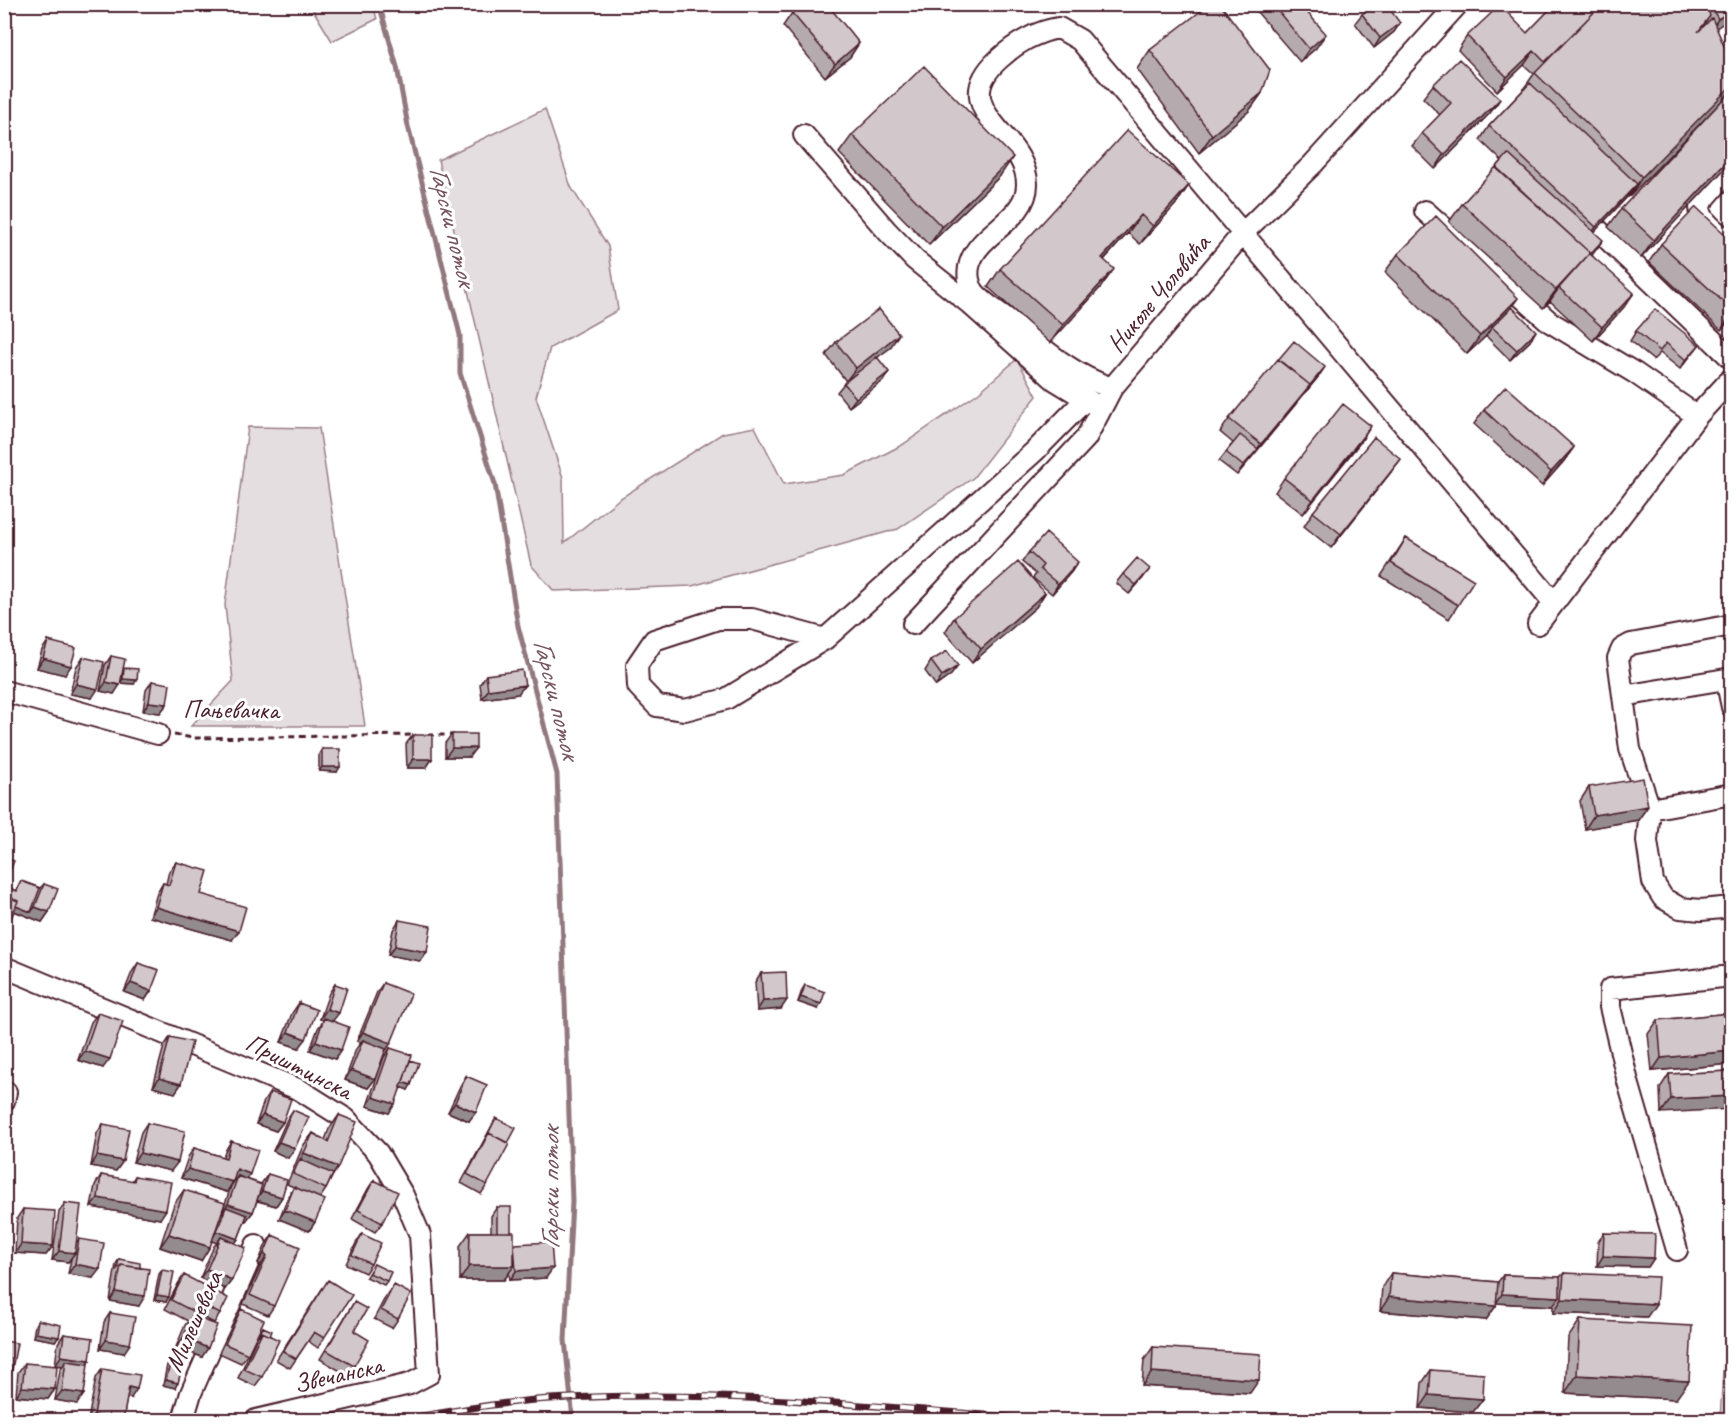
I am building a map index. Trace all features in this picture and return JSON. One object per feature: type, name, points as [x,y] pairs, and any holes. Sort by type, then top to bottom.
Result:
[{"type":"street","name":"Николе Чоловића","points":[[913,624],[1086,438],[1097,421],[1094,404],[1113,388],[1244,231],[1313,164],[1458,4]]},
{"type":"street","points":[[1113,388],[1087,378],[1060,362],[975,293],[970,285],[968,269],[973,255],[1024,203],[1026,194],[1024,166],[985,114],[980,100],[982,82],[995,62],[1018,44],[1051,29],[1059,28],[1074,34],[1244,231],[1554,603]]},
{"type":"street","points":[[804,135],[886,231],[915,260],[970,304],[1055,380],[1094,404],[1035,451],[825,639],[726,699],[686,710],[657,706],[638,686],[637,665],[654,640],[718,619],[752,619],[825,639]]},
{"type":"street","points":[[1731,167],[1700,204],[1703,218],[1731,244]]},
{"type":"street","points":[[1425,211],[1550,322],[1635,373],[1697,416]]},
{"type":"street","points":[[1597,229],[1731,359]]},
{"type":"street","points":[[1538,624],[1697,416],[1731,378]]},
{"type":"street","points":[[1731,626],[1626,646],[1618,658],[1633,759],[1650,809],[1647,841],[1653,882],[1663,898],[1680,908],[1690,910],[1731,907]]},
{"type":"street","points":[[1623,696],[1729,679],[1731,707]]},
{"type":"street","name":"Пањевачка","points":[[4,691],[158,734]]},
{"type":"street","points":[[1650,809],[1731,794]]},
{"type":"street","name":"Приштинска","points":[[4,967],[300,1090],[346,1119],[378,1153],[404,1195],[420,1235],[429,1374]]},
{"type":"street","points":[[1677,1250],[1628,1082],[1610,1007],[1610,989],[1731,976]]},
{"type":"street","name":"Милешевска","points":[[183,1420],[191,1393],[256,1245]]},
{"type":"street","name":"Звечанска","points":[[256,1420],[410,1384],[429,1374]]},
{"type":"path","name":"Пањевачка","points":[[158,734],[194,738],[463,735]]},
{"type":"shaded area","points":[[310,5],[373,5],[377,19],[332,41]]},
{"type":"shaded area","points":[[545,109],[571,187],[608,246],[618,310],[550,348],[536,397],[563,478],[564,543],[619,499],[723,433],[755,427],[784,484],[844,475],[902,445],[978,393],[1017,359],[1037,396],[973,478],[898,529],[692,586],[554,591],[531,565],[438,160]]},
{"type":"shaded area","points":[[248,427],[319,428],[365,726],[191,726],[233,681],[225,605]]},
{"type":"shaded area","points":[[1729,1270],[1732,1270],[1731,1420],[1720,1420]]},
{"type":"building","points":[[802,4],[827,4],[859,43],[835,64],[792,13]]},
{"type":"building","points":[[1210,4],[1220,4],[1270,70],[1262,93],[1212,135],[1150,50]]},
{"type":"building","points":[[1272,4],[1300,4],[1326,34],[1309,49]]},
{"type":"building","points":[[1374,4],[1386,4],[1400,23],[1380,38],[1362,14]]},
{"type":"building","points":[[1555,4],[1602,4],[1545,62],[1534,51],[1507,77],[1467,36],[1500,5],[1527,33]]},
{"type":"building","points":[[1602,4],[1707,4],[1710,16],[1698,32],[1712,18],[1731,62],[1731,86],[1642,177],[1535,73]]},
{"type":"building","points":[[1709,4],[1731,4],[1731,11],[1718,19]]},
{"type":"building","points":[[1731,48],[1731,62],[1726,50]]},
{"type":"building","points":[[1459,59],[1500,99],[1444,155],[1422,133],[1451,103],[1433,85]]},
{"type":"building","points":[[924,66],[1013,157],[942,227],[852,135]]},
{"type":"building","points":[[1530,83],[1637,184],[1596,227],[1489,126]]},
{"type":"building","points":[[1731,91],[1731,157],[1654,240],[1621,209]]},
{"type":"building","points":[[1127,130],[1189,185],[1153,226],[1141,215],[1102,258],[1114,269],[1063,325],[1000,269]]},
{"type":"building","points":[[1508,154],[1603,240],[1590,254],[1634,293],[1602,327],[1559,288],[1590,253],[1496,168]]},
{"type":"building","points":[[1496,167],[1590,253],[1556,290],[1462,204]]},
{"type":"building","points":[[1696,207],[1731,240],[1731,309],[1661,244]]},
{"type":"building","points":[[1436,216],[1518,298],[1480,336],[1398,254]]},
{"type":"building","points":[[1512,307],[1536,331],[1517,350],[1492,327]]},
{"type":"building","points":[[879,309],[899,334],[856,368],[836,342]]},
{"type":"building","points":[[1655,309],[1699,345],[1686,360],[1666,343],[1660,351],[1636,331]]},
{"type":"building","points":[[1294,341],[1325,367],[1306,390],[1310,385],[1278,360]]},
{"type":"building","points":[[877,357],[889,372],[856,398],[844,383]]},
{"type":"building","points":[[1278,359],[1310,385],[1261,444],[1229,419]]},
{"type":"building","points":[[1506,386],[1574,447],[1551,472],[1484,410]]},
{"type":"building","points":[[1343,404],[1371,426],[1313,500],[1284,478]]},
{"type":"building","points":[[1240,435],[1258,449],[1243,466],[1226,452]]},
{"type":"building","points":[[1374,437],[1401,459],[1341,534],[1313,512]]},
{"type":"building","points":[[1046,533],[1078,562],[1058,584],[1040,569],[1043,565],[1029,552]]},
{"type":"building","points":[[1406,538],[1474,580],[1458,605],[1391,563]]},
{"type":"building","points":[[1137,558],[1150,569],[1136,585],[1123,574]]},
{"type":"building","points":[[1018,562],[1045,593],[981,649],[954,618]]},
{"type":"building","points":[[48,641],[76,648],[71,666],[43,658]]},
{"type":"building","points":[[947,651],[958,666],[942,676],[931,661]]},
{"type":"building","points":[[111,656],[125,659],[120,685],[106,682]]},
{"type":"building","points":[[83,657],[104,662],[98,689],[76,684]]},
{"type":"building","points":[[124,668],[138,669],[137,680],[123,679]]},
{"type":"building","points":[[522,670],[525,685],[488,690],[486,675]]},
{"type":"building","points":[[152,681],[170,684],[167,704],[149,702]]},
{"type":"building","points":[[452,734],[476,734],[476,748],[452,748]]},
{"type":"building","points":[[413,735],[432,735],[432,759],[413,759]]},
{"type":"building","points":[[322,749],[340,749],[340,767],[322,767]]},
{"type":"building","points":[[1643,778],[1648,806],[1594,815],[1589,787]]},
{"type":"building","points":[[4,814],[9,815],[4,832]]},
{"type":"building","points":[[4,858],[14,861],[4,885]]},
{"type":"building","points":[[176,862],[208,871],[201,894],[246,907],[239,931],[156,907],[163,883],[169,885]]},
{"type":"building","points":[[21,881],[40,888],[31,912],[16,906],[18,901],[6,896],[4,898],[7,887],[17,891]]},
{"type":"building","points":[[44,884],[58,889],[49,912],[35,907]]},
{"type":"building","points":[[6,896],[18,901],[7,929],[4,929],[4,899]]},
{"type":"building","points":[[399,920],[431,926],[427,952],[395,946]]},
{"type":"building","points":[[138,963],[159,970],[151,991],[131,983]]},
{"type":"building","points":[[786,972],[787,1000],[763,1001],[761,973]]},
{"type":"building","points":[[383,983],[411,994],[391,1043],[363,1032]]},
{"type":"building","points":[[335,984],[347,988],[339,1013],[327,1009]]},
{"type":"building","points":[[805,985],[825,992],[821,1004],[801,997]]},
{"type":"building","points":[[299,1003],[317,1010],[306,1039],[288,1032]]},
{"type":"building","points":[[98,1013],[123,1021],[110,1059],[85,1051]]},
{"type":"building","points":[[1731,1013],[1731,1051],[1661,1058],[1658,1020]]},
{"type":"building","points":[[324,1018],[349,1027],[341,1050],[316,1041]]},
{"type":"building","points":[[4,1030],[10,1030],[10,1043],[4,1043]]},
{"type":"building","points":[[170,1037],[192,1042],[181,1084],[159,1078]]},
{"type":"building","points":[[363,1040],[386,1049],[375,1079],[351,1070]]},
{"type":"building","points":[[390,1048],[412,1055],[395,1104],[373,1097]]},
{"type":"building","points":[[410,1060],[419,1063],[411,1085],[403,1082]]},
{"type":"building","points":[[1731,1071],[1731,1096],[1671,1099],[1669,1074]]},
{"type":"building","points":[[466,1076],[487,1085],[476,1112],[455,1103]]},
{"type":"building","points":[[270,1092],[291,1099],[283,1122],[263,1115]]},
{"type":"building","points":[[293,1110],[309,1117],[295,1148],[279,1142]]},
{"type":"building","points":[[339,1115],[357,1122],[338,1167],[304,1153],[313,1133],[328,1142]]},
{"type":"building","points":[[496,1118],[516,1128],[508,1143],[489,1133],[486,1138]]},
{"type":"building","points":[[147,1123],[185,1131],[178,1162],[140,1153]]},
{"type":"building","points":[[103,1124],[129,1129],[123,1161],[97,1156]]},
{"type":"building","points":[[489,1133],[509,1144],[487,1185],[467,1174]]},
{"type":"building","points":[[231,1141],[258,1150],[250,1174],[237,1169],[233,1182],[188,1169],[194,1148],[226,1158]]},
{"type":"building","points":[[300,1159],[333,1174],[326,1189],[293,1174]]},
{"type":"building","points":[[268,1174],[287,1180],[282,1197],[262,1191]]},
{"type":"building","points":[[101,1175],[134,1181],[135,1176],[171,1182],[166,1210],[98,1198]]},
{"type":"building","points":[[238,1176],[262,1185],[253,1212],[228,1204]]},
{"type":"building","points":[[374,1180],[398,1192],[382,1223],[358,1210]]},
{"type":"building","points":[[294,1187],[325,1200],[315,1222],[285,1210]]},
{"type":"building","points":[[184,1190],[225,1203],[210,1247],[169,1234]]},
{"type":"building","points":[[65,1203],[81,1205],[75,1253],[59,1251]]},
{"type":"building","points":[[226,1207],[247,1215],[238,1239],[217,1231]]},
{"type":"building","points":[[497,1207],[511,1207],[511,1232],[497,1232]]},
{"type":"building","points":[[23,1209],[55,1211],[53,1246],[21,1244]]},
{"type":"building","points":[[470,1232],[514,1232],[514,1266],[469,1266]]},
{"type":"building","points":[[1604,1233],[1655,1234],[1654,1258],[1603,1256]]},
{"type":"building","points":[[362,1234],[381,1243],[371,1264],[352,1255]]},
{"type":"building","points":[[272,1235],[300,1247],[274,1306],[250,1295],[267,1256],[264,1254]]},
{"type":"building","points":[[221,1237],[246,1248],[232,1280],[207,1269]]},
{"type":"building","points":[[79,1239],[104,1243],[100,1269],[75,1264]]},
{"type":"building","points":[[551,1242],[553,1268],[516,1271],[514,1244]]},
{"type":"building","points":[[119,1259],[140,1263],[140,1268],[121,1265],[117,1269]]},
{"type":"building","points":[[374,1264],[391,1272],[387,1281],[369,1273]]},
{"type":"building","points":[[121,1265],[149,1269],[145,1296],[116,1292]]},
{"type":"building","points":[[162,1270],[174,1272],[169,1297],[157,1295]]},
{"type":"building","points":[[1391,1273],[1498,1282],[1496,1306],[1389,1297]]},
{"type":"building","points":[[1564,1273],[1658,1277],[1656,1304],[1562,1299]]},
{"type":"building","points":[[184,1275],[228,1298],[220,1314],[201,1304],[196,1313],[171,1300]]},
{"type":"building","points":[[1503,1275],[1560,1277],[1560,1297],[1502,1294]]},
{"type":"building","points":[[328,1280],[352,1295],[324,1338],[314,1332],[296,1359],[283,1351]]},
{"type":"building","points":[[394,1285],[411,1294],[398,1319],[381,1310]]},
{"type":"building","points":[[354,1302],[367,1309],[354,1331],[369,1340],[354,1366],[326,1350]]},
{"type":"building","points":[[241,1309],[264,1320],[248,1354],[225,1344]]},
{"type":"building","points":[[110,1313],[135,1317],[130,1344],[106,1340]]},
{"type":"building","points":[[192,1316],[217,1325],[208,1348],[183,1338]]},
{"type":"building","points":[[38,1320],[61,1325],[59,1337],[36,1333]]},
{"type":"building","points":[[1580,1320],[1692,1326],[1689,1381],[1577,1375]]},
{"type":"building","points":[[263,1327],[272,1331],[270,1336],[262,1332],[259,1336]]},
{"type":"building","points":[[262,1332],[279,1340],[262,1377],[244,1369]]},
{"type":"building","points":[[64,1334],[93,1338],[90,1360],[61,1356]]},
{"type":"building","points":[[4,1341],[17,1343],[11,1375],[4,1374]]},
{"type":"building","points":[[1153,1347],[1261,1354],[1259,1380],[1152,1372]]},
{"type":"building","points":[[171,1360],[183,1363],[178,1383],[166,1380]]},
{"type":"building","points":[[66,1361],[88,1364],[84,1394],[62,1391]]},
{"type":"building","points":[[25,1363],[57,1366],[55,1389],[22,1387]]},
{"type":"building","points":[[102,1369],[140,1375],[137,1389],[129,1387],[123,1420],[94,1415]]},
{"type":"building","points":[[1431,1370],[1484,1374],[1483,1399],[1429,1395]]},
{"type":"building","points":[[55,1414],[72,1416],[72,1420],[54,1420]]},
{"type":"building","points":[[722,1415],[804,1418],[804,1420],[722,1420]]},
{"type":"waterway","name":"Гарски поток","points":[[379,4],[397,67],[408,126],[460,335],[460,373],[495,484],[518,626],[557,774],[572,1201],[565,1340],[573,1420]]},
{"type":"railway","points":[[397,1420],[531,1400],[611,1396],[796,1400],[1041,1420]]}]
